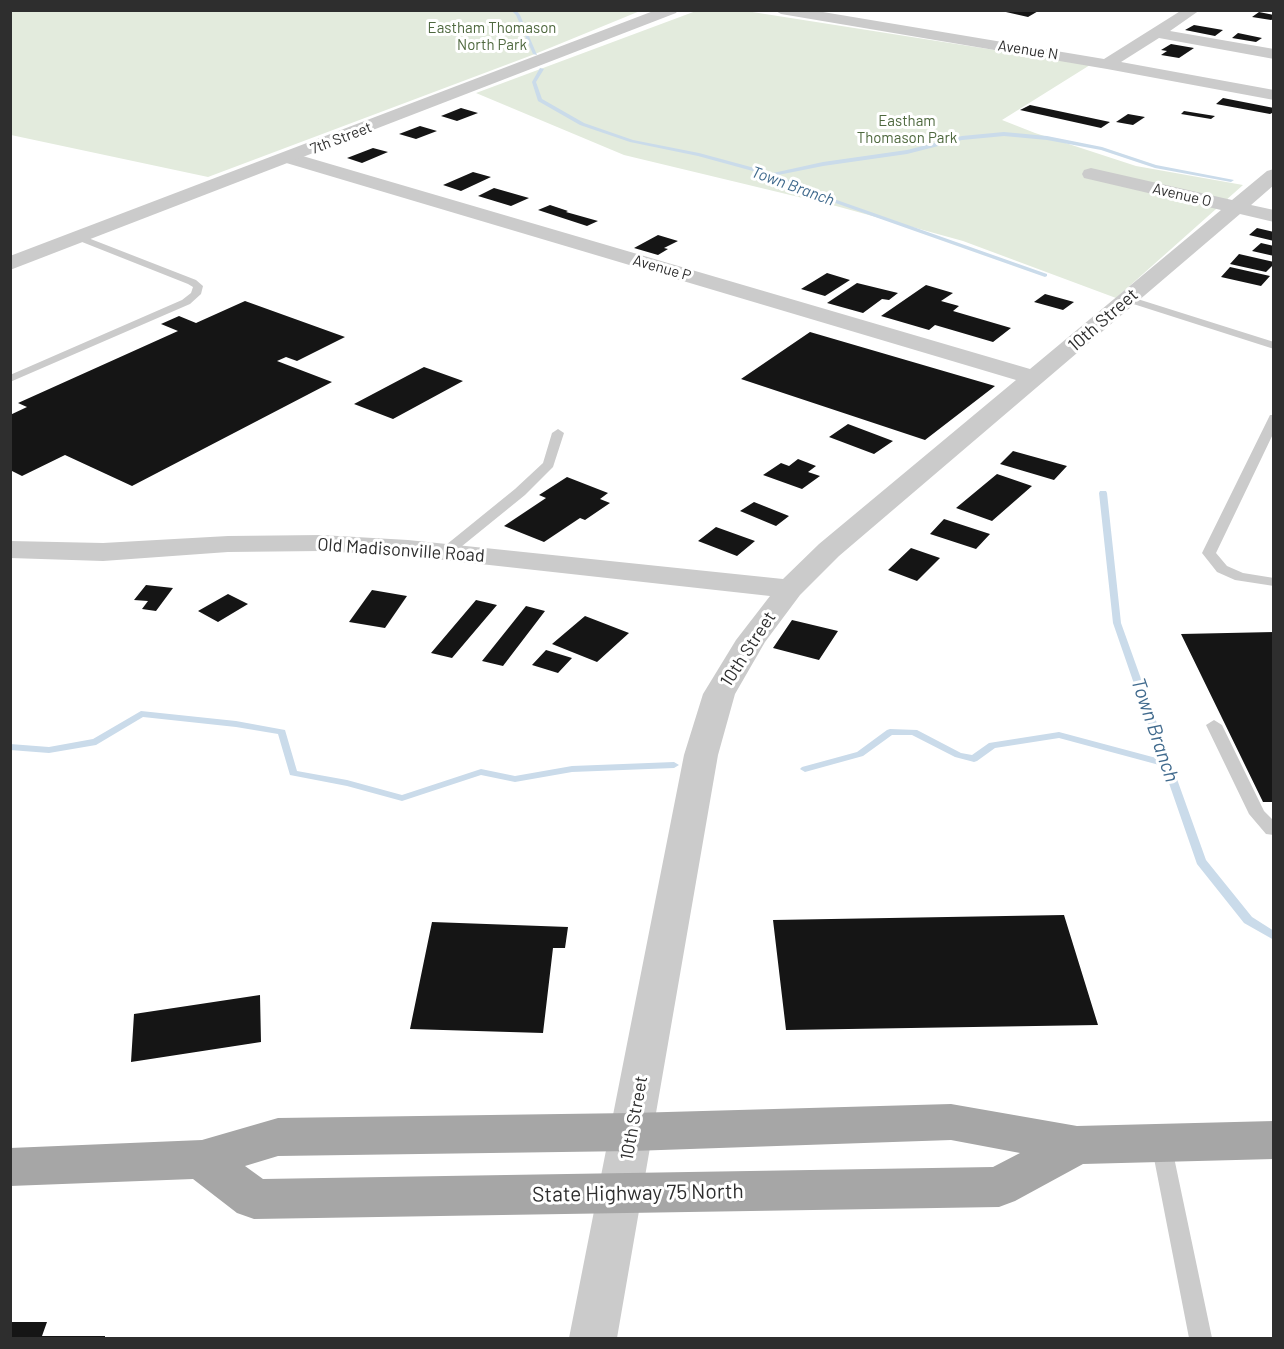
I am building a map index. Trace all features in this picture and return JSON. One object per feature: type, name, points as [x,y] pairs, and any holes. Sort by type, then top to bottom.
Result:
[{"type":"main road","name":"State Highway 75 North","points":[[10,1167],[202,1159],[278,1137],[632,1132],[951,1122],[1077,1145],[1274,1140]]},
{"type":"main road","name":"State Highway 75 North","points":[[202,1159],[254,1200],[999,1187],[1077,1145]]},
{"type":"street","name":"7th Street","points":[[10,264],[671,10]]},
{"type":"street","name":"Avenue N","points":[[781,10],[1107,64],[1274,95]]},
{"type":"street","points":[[1107,64],[1193,10]]},
{"type":"street","points":[[1157,33],[1274,54]]},
{"type":"street","name":"Avenue P","points":[[289,158],[1035,378]]},
{"type":"street","name":"Avenue O","points":[[1091,174],[1274,216]]},
{"type":"street","name":"10th Street","points":[[593,1338],[701,755],[719,694],[751,640],[790,589],[830,550],[1274,175]]},
{"type":"street","name":"Old Madisonville Road","points":[[10,549],[103,552],[228,544],[321,543],[446,552],[790,589]]},
{"type":"lane","points":[[10,379],[186,302],[196,294],[198,286],[192,282],[80,238]]},
{"type":"lane","points":[[1128,299],[1274,346]]},
{"type":"lane","points":[[1274,418],[1209,554],[1222,569],[1240,577],[1274,582]]},
{"type":"lane","points":[[446,552],[520,492],[549,464],[558,433]]},
{"type":"lane","points":[[1214,724],[1257,814],[1273,830]]},
{"type":"lane","points":[[1161,1143],[1201,1338]]},
{"type":"green space","name":"Eastham Thomason North Park","points":[[11,10],[640,11],[535,54],[208,177],[11,135]]},
{"type":"green space","name":"Eastham Thomason Park","points":[[696,11],[746,11],[1090,65],[1002,120],[1136,166],[1243,185],[1116,298],[963,241],[836,206],[624,155],[476,93]]},
{"type":"building","points":[[997,10],[1040,10],[1028,17]]},
{"type":"building","points":[[1259,12],[1274,15],[1274,19],[1252,17]]},
{"type":"building","points":[[1194,25],[1223,30],[1215,36],[1185,30]]},
{"type":"building","points":[[1238,33],[1262,38],[1256,42],[1232,38]]},
{"type":"building","points":[[1171,44],[1194,48],[1179,58],[1161,55],[1167,51],[1161,50]]},
{"type":"building","points":[[1223,98],[1274,108],[1274,112],[1270,114],[1216,104]]},
{"type":"building","points":[[1030,105],[1110,122],[1101,128],[1020,110]]},
{"type":"building","points":[[461,108],[478,113],[457,121],[441,116]]},
{"type":"building","points":[[1184,111],[1215,116],[1211,119],[1181,114]]},
{"type":"building","points":[[1128,114],[1145,117],[1133,125],[1116,122]]},
{"type":"building","points":[[420,126],[437,131],[416,139],[399,134]]},
{"type":"building","points":[[373,148],[388,152],[362,163],[347,158]]},
{"type":"building","points":[[473,172],[491,177],[461,191],[443,185]]},
{"type":"building","points":[[494,188],[529,198],[511,206],[478,196]]},
{"type":"building","points":[[550,205],[598,221],[587,226],[538,210]]},
{"type":"building","points":[[1257,228],[1274,232],[1274,241],[1249,235]]},
{"type":"building","points":[[658,235],[678,241],[664,248],[668,249],[658,255],[634,248]]},
{"type":"building","points":[[1261,243],[1274,246],[1274,256],[1252,251]]},
{"type":"building","points":[[1239,254],[1274,262],[1274,264],[1266,272],[1230,264]]},
{"type":"building","points":[[1230,267],[1270,276],[1261,286],[1221,277]]},
{"type":"building","points":[[827,273],[850,280],[825,296],[801,289]]},
{"type":"building","points":[[857,283],[898,293],[889,300],[882,299],[863,313],[827,303]]},
{"type":"building","points":[[926,285],[953,293],[941,301],[959,306],[953,311],[1011,328],[993,342],[935,325],[929,330],[881,316]]},
{"type":"building","points":[[1045,294],[1074,302],[1063,310],[1034,302]]},
{"type":"building","points":[[245,301],[345,337],[297,361],[286,357],[277,361],[332,382],[132,486],[65,455],[22,476],[10,470],[10,415],[27,407],[18,403],[178,331],[161,324],[179,316],[196,323]]},
{"type":"building","points":[[810,332],[995,386],[925,440],[741,379]]},
{"type":"building","points":[[424,367],[463,381],[393,419],[354,404]]},
{"type":"building","points":[[848,424],[893,441],[874,454],[829,437]]},
{"type":"building","points":[[1013,451],[1067,466],[1054,480],[1000,464]]},
{"type":"building","points":[[798,459],[816,466],[808,472],[820,476],[802,489],[763,475],[781,463],[789,466]]},
{"type":"building","points":[[997,474],[1032,486],[992,521],[956,508]]},
{"type":"building","points":[[567,477],[608,493],[600,499],[610,503],[585,520],[580,518],[544,542],[504,526],[546,498],[539,495]]},
{"type":"building","points":[[754,502],[789,516],[776,526],[740,511]]},
{"type":"building","points":[[944,519],[990,534],[976,549],[930,534]]},
{"type":"building","points":[[716,527],[755,541],[737,556],[698,541]]},
{"type":"building","points":[[911,548],[940,558],[917,581],[888,570]]},
{"type":"building","points":[[146,585],[173,588],[156,611],[142,609],[148,601],[134,600]]},
{"type":"building","points":[[372,590],[407,596],[385,628],[349,622]]},
{"type":"building","points":[[228,594],[248,604],[218,622],[198,611]]},
{"type":"building","points":[[476,600],[497,605],[452,658],[431,653]]},
{"type":"building","points":[[526,606],[545,611],[503,666],[482,661]]},
{"type":"building","points":[[585,616],[629,633],[597,662],[552,644]]},
{"type":"building","points":[[792,620],[838,631],[819,660],[773,648]]},
{"type":"building","points":[[1274,632],[1274,802],[1263,802],[1181,634]]},
{"type":"building","points":[[546,650],[572,658],[558,673],[532,665]]},
{"type":"building","points":[[1064,915],[1098,1025],[786,1030],[773,920]]},
{"type":"building","points":[[432,922],[568,927],[565,948],[553,948],[543,1033],[410,1029]]},
{"type":"building","points":[[260,995],[261,1042],[131,1062],[134,1014]]},
{"type":"building","points":[[10,1322],[47,1322],[42,1336],[105,1336],[105,1338],[10,1338]]},
{"type":"waterway","name":"Town Branch","points":[[513,10],[518,15],[535,54]]},
{"type":"waterway","name":"Town Branch","points":[[542,69],[534,82],[540,100],[582,124],[632,141],[699,155],[773,175]]},
{"type":"waterway","points":[[773,175],[823,164],[907,152],[962,138],[1004,134],[1047,138],[1102,149],[1155,166],[1231,180]]},
{"type":"waterway","name":"Town Branch","points":[[773,175],[812,193],[1045,275]]},
{"type":"waterway","name":"Town Branch","points":[[1103,493],[1117,623],[1167,764]]},
{"type":"waterway","points":[[10,747],[49,750],[96,742],[141,714],[236,724],[282,732],[293,773],[347,783],[402,798],[481,772],[515,779],[572,769],[674,765]]},
{"type":"waterway","points":[[805,769],[860,754],[890,732],[914,732],[958,755],[974,759],[992,745],[1059,735],[1167,764]]},
{"type":"waterway","name":"Town Branch","points":[[1167,764],[1201,861],[1248,920],[1274,936]]}]
